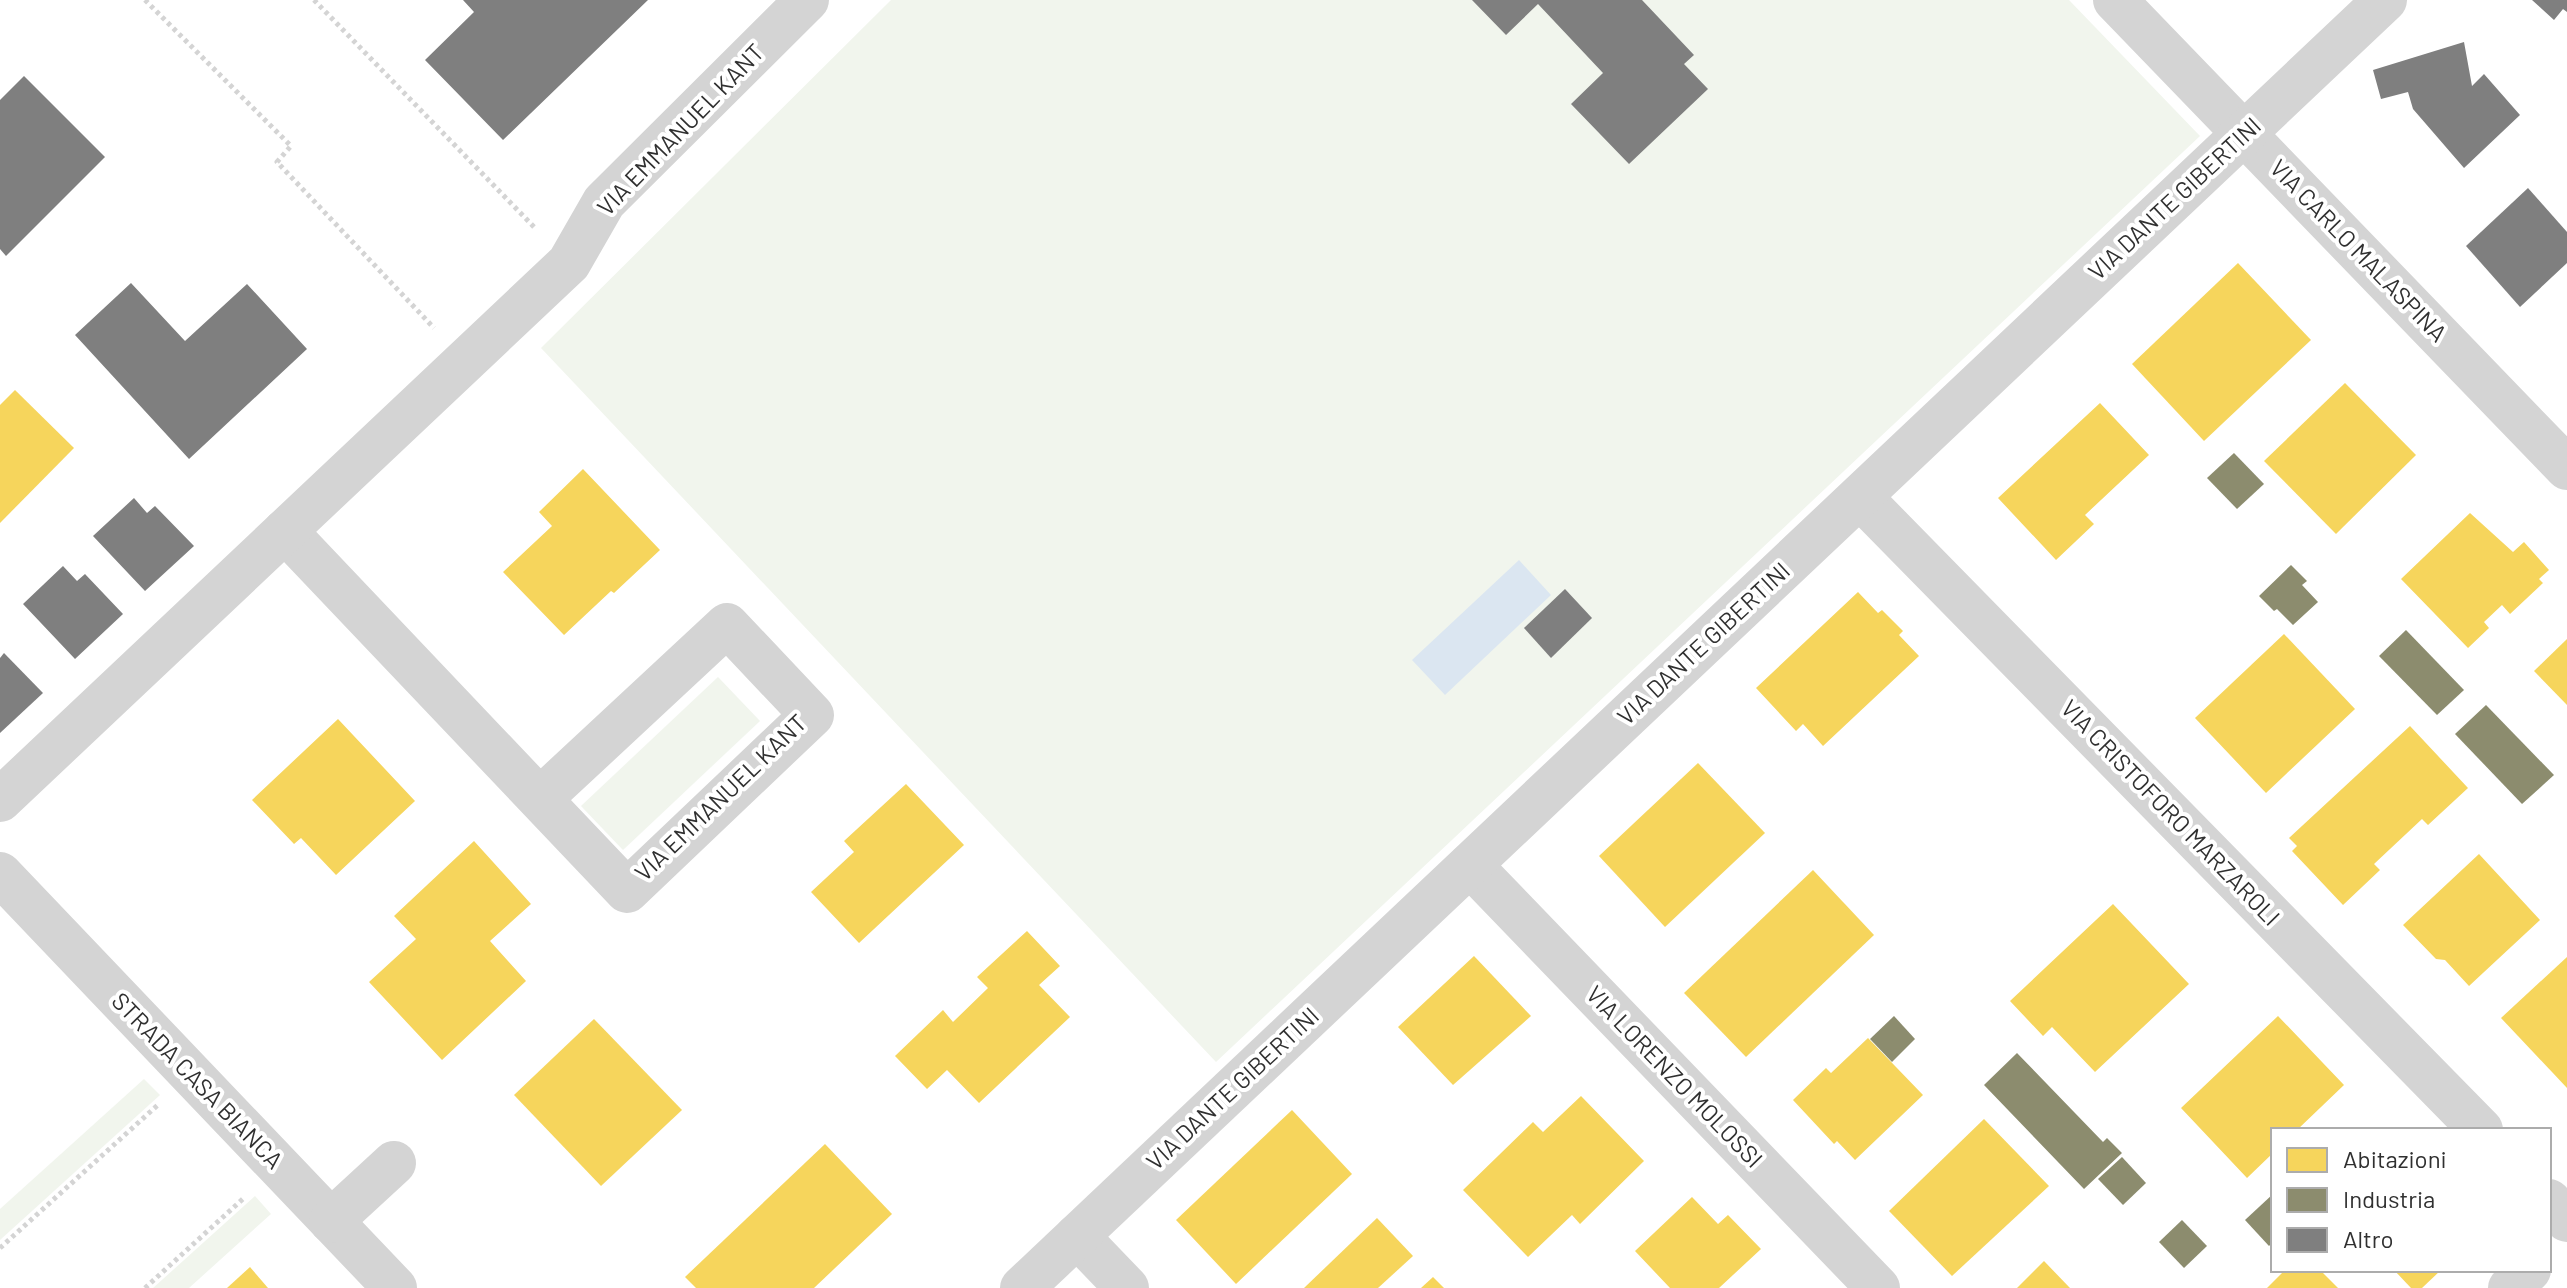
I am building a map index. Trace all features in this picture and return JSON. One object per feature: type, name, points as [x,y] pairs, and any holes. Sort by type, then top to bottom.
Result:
[{"type":"street","name":"VIA EMMANUEL KANT","points":[[0,800],[569,263],[604,202],[807,0]]},
{"type":"street","name":"VIA CARLO MALASPINA","points":[[2115,0],[2567,468]]},
{"type":"street","name":"VIA DANTE GIBERTINI","points":[[1022,1288],[2385,0]]},
{"type":"street","name":"VIA CRISTOFORO MARZAROLI","points":[[1860,497],[2479,1128]]},
{"type":"street","name":"VIA EMMANUEL KANT","points":[[285,531],[627,891],[812,715],[727,625],[540,799]]},
{"type":"street","name":"VIA LORENZO MOLOSSI","points":[[1470,865],[1878,1288]]},
{"type":"street","name":"STRADA CASA BIANCA","points":[[0,874],[395,1288]]},
{"type":"street","points":[[331,1221],[394,1163]]},
{"type":"street","points":[[2551,1203],[2567,1220]]},
{"type":"street","points":[[2551,1249],[2567,1234]]},
{"type":"street","points":[[1077,1236],[1127,1288]]},
{"type":"street","points":[[2510,1288],[2527,1272]]},
{"type":"path","points":[[145,0],[291,146],[277,162],[465,361]]},
{"type":"path","points":[[314,0],[569,263]]},
{"type":"path","points":[[0,1248],[171,1093]]},
{"type":"path","points":[[145,1288],[248,1195]]},
{"type":"shaded area","points":[[891,0],[2069,0],[2200,136],[1216,1062],[541,348]]},
{"type":"shaded area","points":[[1519,560],[1551,595],[1445,695],[1412,660]]},
{"type":"shaded area","points":[[718,677],[760,721],[623,850],[581,806]]},
{"type":"shaded area","points":[[144,1079],[160,1095],[0,1240],[0,1209]]},
{"type":"shaded area","points":[[255,1196],[271,1214],[189,1288],[153,1288]]},
{"type":"building: Abitazioni","points":[[2238,263],[2311,340],[2204,441],[2132,364]]},
{"type":"building: Abitazioni","points":[[2345,383],[2416,455],[2336,534],[2264,461]]},
{"type":"building: Abitazioni","points":[[15,390],[74,448],[0,523],[0,405]]},
{"type":"building: Abitazioni","points":[[2100,403],[2149,455],[2085,515],[2094,524],[2056,560],[1998,498]]},
{"type":"building: Abitazioni","points":[[583,469],[660,550],[564,635],[503,572],[552,526],[539,512]]},
{"type":"building: Abitazioni","points":[[2470,513],[2513,552],[2524,542],[2549,570],[2539,579],[2543,583],[2510,614],[2502,605],[2484,622],[2489,628],[2468,648],[2401,579]]},
{"type":"building: Abitazioni","points":[[1858,592],[1878,613],[1882,610],[1903,631],[1899,635],[1919,656],[1823,746],[1803,724],[1796,731],[1756,688]]},
{"type":"building: Abitazioni","points":[[2284,634],[2355,709],[2266,793],[2195,718]]},
{"type":"building: Abitazioni","points":[[2567,639],[2567,705],[2534,671]]},
{"type":"building: Abitazioni","points":[[338,719],[415,801],[336,875],[301,838],[294,844],[252,800]]},
{"type":"building: Abitazioni","points":[[2410,726],[2468,788],[2428,825],[2422,819],[2374,864],[2380,870],[2343,905],[2292,851],[2297,846],[2289,838]]},
{"type":"building: Abitazioni","points":[[1698,763],[1765,833],[1665,927],[1599,856]]},
{"type":"building: Abitazioni","points":[[906,784],[964,845],[859,943],[811,892],[854,852],[844,841]]},
{"type":"building: Abitazioni","points":[[474,841],[531,904],[490,941],[526,981],[442,1060],[369,982],[416,939],[394,916]]},
{"type":"building: Abitazioni","points":[[2479,854],[2540,920],[2469,986],[2445,960],[2436,959],[2403,925]]},
{"type":"building: Abitazioni","points":[[1813,870],[1874,935],[1746,1057],[1684,993]]},
{"type":"building: Abitazioni","points":[[2113,904],[2189,984],[2095,1072],[2052,1027],[2043,1036],[2010,1001]]},
{"type":"building: Abitazioni","points":[[1027,931],[1060,966],[1039,985],[1070,1017],[979,1103],[947,1070],[927,1089],[895,1056],[943,1010],[953,1022],[988,988],[977,977]]},
{"type":"building: Abitazioni","points":[[1474,956],[1531,1016],[1453,1085],[1398,1027]]},
{"type":"building: Abitazioni","points":[[2567,957],[2567,1088],[2501,1018]]},
{"type":"building: Abitazioni","points":[[2278,1016],[2344,1085],[2299,1128],[2271,1128],[2271,1155],[2247,1178],[2181,1108]]},
{"type":"building: Abitazioni","points":[[594,1019],[682,1110],[601,1186],[514,1095]]},
{"type":"building: Abitazioni","points":[[1868,1038],[1923,1095],[1855,1160],[1837,1141],[1834,1144],[1793,1100],[1826,1068],[1831,1073]]},
{"type":"building: Abitazioni","points":[[1581,1096],[1644,1161],[1580,1224],[1572,1215],[1528,1257],[1463,1190],[1533,1122],[1543,1132]]},
{"type":"building: Abitazioni","points":[[1292,1110],[1352,1174],[1236,1284],[1176,1220]]},
{"type":"building: Abitazioni","points":[[1984,1119],[2049,1186],[1952,1276],[1889,1211]]},
{"type":"building: Abitazioni","points":[[825,1144],[892,1214],[814,1288],[696,1288],[685,1277]]},
{"type":"building: Abitazioni","points":[[1692,1197],[1718,1224],[1728,1215],[1761,1249],[1719,1288],[1670,1288],[1635,1251]]},
{"type":"building: Abitazioni","points":[[1377,1218],[1413,1256],[1378,1288],[1304,1288]]},
{"type":"building: Abitazioni","points":[[2044,1261],[2070,1288],[2017,1288]]},
{"type":"building: Abitazioni","points":[[250,1267],[268,1288],[227,1288]]},
{"type":"building: Abitazioni","points":[[2283,1272],[2322,1272],[2338,1288],[2267,1288]]},
{"type":"building: Abitazioni","points":[[2396,1272],[2439,1272],[2422,1288],[2411,1288]]},
{"type":"building: Abitazioni","points":[[1433,1277],[1444,1288],[1421,1288]]},
{"type":"building: Industria","points":[[2234,453],[2264,484],[2237,509],[2207,478]]},
{"type":"building: Industria","points":[[2291,565],[2307,581],[2302,585],[2318,602],[2293,625],[2259,596]]},
{"type":"building: Industria","points":[[2406,630],[2464,690],[2437,715],[2379,656]]},
{"type":"building: Industria","points":[[2486,705],[2554,775],[2522,804],[2455,734]]},
{"type":"building: Industria","points":[[1894,1016],[1915,1039],[1892,1062],[1870,1039]]},
{"type":"building: Industria","points":[[2017,1053],[2103,1142],[2107,1138],[2122,1153],[2084,1189],[1984,1085]]},
{"type":"building: Industria","points":[[2122,1157],[2146,1183],[2123,1205],[2098,1179]]},
{"type":"building: Industria","points":[[2271,1196],[2269,1246],[2245,1220]]},
{"type":"building: Industria","points":[[2182,1220],[2207,1246],[2184,1268],[2159,1242]]},
{"type":"building: Altro","points":[[463,0],[648,0],[503,140],[425,60],[474,12]]},
{"type":"building: Altro","points":[[1472,0],[1642,0],[1694,55],[1684,64],[1708,89],[1629,164],[1571,104],[1603,73],[1538,4],[1506,35]]},
{"type":"building: Altro","points":[[2532,0],[2567,0],[2567,12],[2563,9],[2554,20]]},
{"type":"building: Altro","points":[[2464,42],[2472,86],[2484,74],[2520,115],[2464,168],[2413,109],[2408,92],[2381,99],[2373,70]]},
{"type":"building: Altro","points":[[24,76],[105,157],[6,256],[0,249],[0,100]]},
{"type":"building: Altro","points":[[2528,188],[2567,232],[2567,263],[2520,307],[2466,246]]},
{"type":"building: Altro","points":[[131,283],[185,341],[247,284],[307,349],[189,459],[75,335]]},
{"type":"building: Altro","points":[[134,498],[147,513],[155,506],[194,546],[145,591],[93,536]]},
{"type":"building: Altro","points":[[63,566],[77,581],[85,574],[123,614],[75,659],[23,604]]},
{"type":"building: Altro","points":[[1565,589],[1592,618],[1551,658],[1524,628]]},
{"type":"building: Altro","points":[[4,653],[43,693],[0,733],[0,658]]}]
